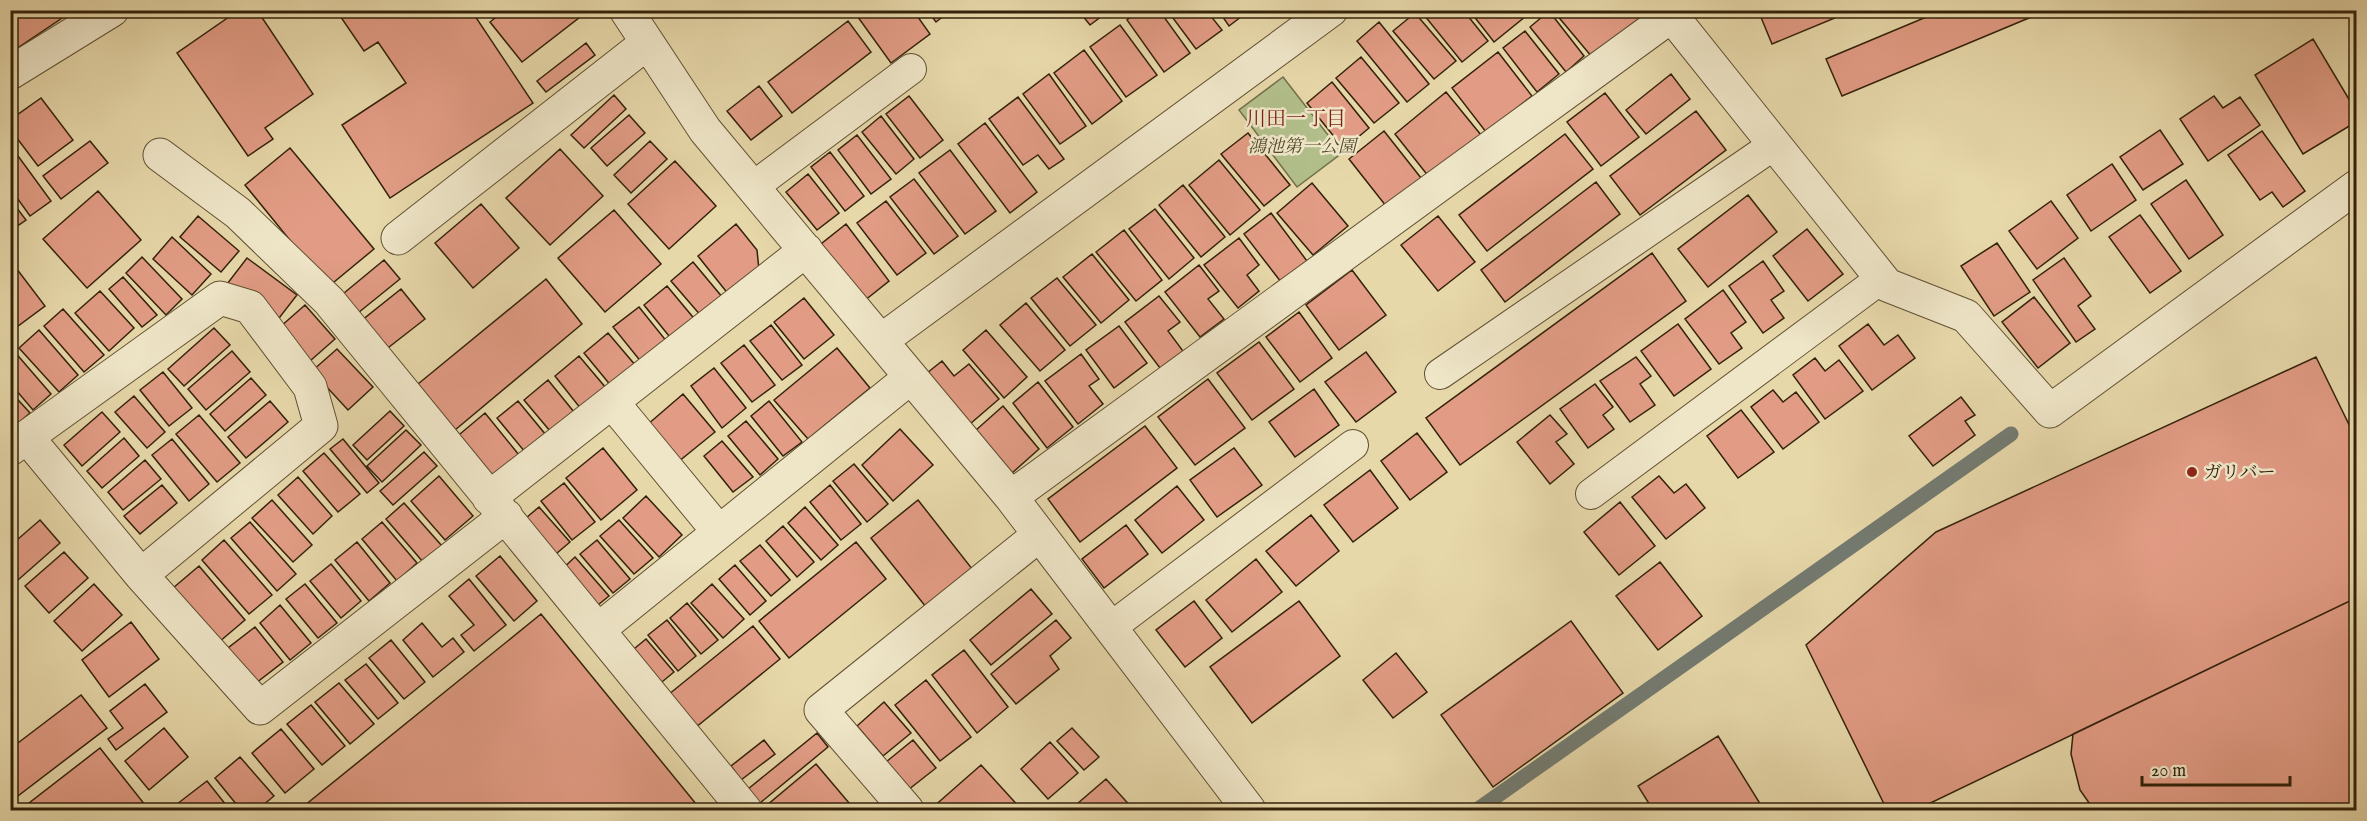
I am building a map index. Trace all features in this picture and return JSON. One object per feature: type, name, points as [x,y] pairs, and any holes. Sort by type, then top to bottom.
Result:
[{"type":"street","points":[[10,73],[112,10]]},
{"type":"street","points":[[626,10],[705,130],[1011,497],[1110,628],[1239,807]]},
{"type":"street","points":[[882,340],[1331,10]]},
{"type":"street","points":[[1011,497],[1669,13],[1887,285],[1966,316],[2050,411],[2356,186]]},
{"type":"street","points":[[399,238],[647,43]]},
{"type":"street","points":[[160,155],[238,213],[329,301],[745,810]]},
{"type":"street","points":[[141,575],[321,426],[310,387],[250,307],[220,298],[19,443],[260,708],[498,507],[612,402],[806,250]]},
{"type":"street","points":[[598,630],[911,376]]},
{"type":"street","points":[[612,402],[719,532]]},
{"type":"street","points":[[907,810],[821,710],[1040,536]]},
{"type":"lane","points":[[753,187],[911,69]]},
{"type":"lane","points":[[1440,374],[1774,144]]},
{"type":"lane","points":[[1592,494],[1882,278]]},
{"type":"lane","points":[[1110,628],[1353,445]]},
{"type":"green space","name":"鴻池第一公園","points":[[1283,77],[1342,153],[1297,187],[1239,110]]},
{"type":"building","points":[[10,10],[74,10],[10,53]]},
{"type":"building","points":[[239,10],[257,10],[313,94],[265,128],[273,139],[248,156],[177,53]]},
{"type":"building","points":[[336,10],[471,10],[533,103],[390,198],[342,125],[406,83],[378,42],[364,51]]},
{"type":"building","points":[[505,10],[575,10],[580,17],[522,62],[490,22]]},
{"type":"building","points":[[858,10],[913,10],[930,34],[891,63],[855,13]]},
{"type":"building","points":[[927,10],[951,10],[936,22]]},
{"type":"building","points":[[1078,10],[1110,10],[1090,25]]},
{"type":"building","points":[[1139,10],[1159,10],[1190,53],[1164,72],[1127,20]]},
{"type":"building","points":[[1167,10],[1206,10],[1222,30],[1196,49]]},
{"type":"building","points":[[1218,10],[1250,10],[1229,26]]},
{"type":"building","points":[[1420,10],[1463,10],[1488,41],[1462,62]]},
{"type":"building","points":[[1469,10],[1521,10],[1526,16],[1494,42]]},
{"type":"building","points":[[1561,10],[1637,10],[1642,16],[1592,57],[1556,14]]},
{"type":"building","points":[[1758,10],[1854,10],[1772,44]]},
{"type":"building","points":[[1943,10],[2048,10],[1842,96],[1826,59]]},
{"type":"building","points":[[1549,11],[1584,56],[1566,72],[1530,27]]},
{"type":"building","points":[[1415,13],[1456,61],[1434,79],[1393,31]]},
{"type":"building","points":[[848,21],[871,52],[792,113],[768,82]]},
{"type":"building","points":[[1379,22],[1429,84],[1407,102],[1357,41]]},
{"type":"building","points":[[1120,25],[1157,75],[1126,97],[1090,47]]},
{"type":"building","points":[[1525,31],[1559,74],[1537,92],[1503,48]]},
{"type":"building","points":[[2313,39],[2356,111],[2356,122],[2303,154],[2255,75]]},
{"type":"building","points":[[586,43],[595,55],[546,92],[537,81]]},
{"type":"building","points":[[1084,50],[1122,101],[1092,124],[1054,73]]},
{"type":"building","points":[[1498,52],[1532,96],[1486,132],[1452,88]]},
{"type":"building","points":[[1361,57],[1399,103],[1374,123],[1336,78]]},
{"type":"building","points":[[1049,74],[1086,126],[1060,144],[1023,94]]},
{"type":"building","points":[[1671,74],[1690,99],[1646,134],[1626,110]]},
{"type":"building","points":[[1332,82],[1369,128],[1344,149],[1307,103]]},
{"type":"building","points":[[759,86],[782,116],[751,140],[727,111]]},
{"type":"building","points":[[1446,92],[1481,135],[1429,177],[1395,134]]},
{"type":"building","points":[[1605,93],[1639,137],[1601,166],[1567,122]]},
{"type":"building","points":[[614,95],[626,109],[584,148],[571,135]]},
{"type":"building","points":[[909,96],[943,140],[920,158],[886,114]]},
{"type":"building","points":[[2214,96],[2223,108],[2240,97],[2260,125],[2208,161],[2180,119]]},
{"type":"building","points":[[1018,97],[1064,159],[1049,169],[1038,155],[1023,165],[989,119]]},
{"type":"building","points":[[41,98],[73,140],[38,166],[10,129],[10,120]]},
{"type":"building","points":[[1696,111],[1726,150],[1640,215],[1610,176]]},
{"type":"building","points":[[629,115],[645,133],[607,166],[591,148]]},
{"type":"building","points":[[881,116],[914,159],[896,174],[862,132]]},
{"type":"building","points":[[985,123],[1037,192],[1010,213],[958,144]]},
{"type":"building","points":[[2160,130],[2183,164],[2143,190],[2120,157]]},
{"type":"building","points":[[1384,131],[1421,178],[1386,206],[1349,159]]},
{"type":"building","points":[[2262,131],[2305,191],[2283,207],[2272,192],[2260,200],[2228,155]]},
{"type":"building","points":[[1248,133],[1290,185],[1264,206],[1221,154]]},
{"type":"building","points":[[1565,134],[1593,169],[1487,251],[1459,215]]},
{"type":"building","points":[[857,135],[891,179],[871,194],[838,150]]},
{"type":"building","points":[[90,141],[108,163],[61,199],[43,176]]},
{"type":"building","points":[[650,141],[667,159],[631,193],[614,175]]},
{"type":"building","points":[[10,145],[51,201],[30,216],[10,188]]},
{"type":"building","points":[[290,148],[374,249],[328,287],[245,185]]},
{"type":"building","points":[[560,149],[603,196],[550,245],[506,198]]},
{"type":"building","points":[[950,150],[996,211],[965,234],[919,173]]},
{"type":"building","points":[[830,152],[864,196],[845,211],[811,167]]},
{"type":"building","points":[[1219,160],[1260,210],[1230,235],[1189,185]]},
{"type":"building","points":[[675,161],[716,206],[669,249],[628,204]]},
{"type":"building","points":[[2112,164],[2136,200],[2091,231],[2067,195]]},
{"type":"building","points":[[808,174],[839,213],[817,230],[786,192]]},
{"type":"building","points":[[914,179],[958,236],[934,254],[890,197]]},
{"type":"building","points":[[2186,180],[2223,235],[2189,259],[2151,204]]},
{"type":"building","points":[[1596,182],[1620,214],[1505,302],[1481,270]]},
{"type":"building","points":[[1312,183],[1348,226],[1313,255],[1277,213]]},
{"type":"building","points":[[1183,185],[1225,237],[1201,257],[1159,205]]},
{"type":"building","points":[[98,191],[141,240],[87,288],[43,239]]},
{"type":"building","points":[[1748,195],[1777,232],[1708,287],[1678,249]]},
{"type":"building","points":[[10,199],[26,220],[10,231]]},
{"type":"building","points":[[886,201],[926,253],[897,275],[857,223]]},
{"type":"building","points":[[2051,201],[2078,238],[2037,269],[2009,231]]},
{"type":"building","points":[[481,204],[519,248],[473,288],[435,243]]},
{"type":"building","points":[[1155,209],[1194,258],[1169,279],[1129,229]]},
{"type":"building","points":[[614,210],[661,264],[605,312],[558,258]]},
{"type":"building","points":[[1271,213],[1307,261],[1281,282],[1244,234]]},
{"type":"building","points":[[2140,215],[2181,271],[2150,293],[2109,237]]},
{"type":"building","points":[[198,216],[239,251],[221,272],[180,237]]},
{"type":"building","points":[[1438,216],[1475,262],[1438,291],[1401,245]]},
{"type":"building","points":[[736,224],[757,250],[759,270],[729,295],[698,256]]},
{"type":"building","points":[[846,224],[889,281],[864,301],[821,244]]},
{"type":"building","points":[[1807,229],[1843,274],[1808,301],[1773,256]]},
{"type":"building","points":[[1124,230],[1162,280],[1136,301],[1096,252]]},
{"type":"building","points":[[172,237],[211,274],[192,295],[153,259]]},
{"type":"building","points":[[1239,238],[1259,265],[1247,275],[1259,291],[1238,308],[1204,265]]},
{"type":"building","points":[[1997,243],[2030,292],[1994,316],[1961,266]]},
{"type":"building","points":[[1652,253],[1686,301],[1460,465],[1426,418]]},
{"type":"building","points":[[1092,254],[1129,300],[1101,323],[1063,277]]},
{"type":"building","points":[[142,257],[182,299],[166,315],[126,273]]},
{"type":"building","points":[[247,258],[297,295],[276,322],[227,284]]},
{"type":"building","points":[[2064,258],[2091,296],[2078,306],[2095,329],[2076,342],[2033,280]]},
{"type":"building","points":[[10,260],[45,306],[10,332]]},
{"type":"building","points":[[384,260],[400,279],[353,317],[338,298]]},
{"type":"building","points":[[1763,261],[1784,291],[1771,300],[1784,318],[1763,333],[1729,286]]},
{"type":"building","points":[[693,262],[723,298],[702,317],[671,281]]},
{"type":"building","points":[[1199,265],[1219,291],[1208,299],[1224,319],[1200,337],[1165,292]]},
{"type":"building","points":[[1352,270],[1386,315],[1339,350],[1306,305]]},
{"type":"building","points":[[123,277],[157,315],[142,327],[109,289]]},
{"type":"building","points":[[1057,278],[1096,325],[1070,346],[1031,298]]},
{"type":"building","points":[[546,279],[582,324],[455,430],[418,384]]},
{"type":"building","points":[[667,286],[697,322],[673,341],[644,305]]},
{"type":"building","points":[[401,289],[425,319],[384,351],[361,321]]},
{"type":"building","points":[[1723,290],[1746,322],[1731,333],[1742,348],[1719,364],[1685,319]]},
{"type":"building","points":[[100,291],[134,328],[109,351],[75,313]]},
{"type":"building","points":[[1159,296],[1180,322],[1168,331],[1183,351],[1160,368],[1125,322]]},
{"type":"building","points":[[2034,297],[2070,343],[2038,368],[2002,322]]},
{"type":"building","points":[[804,298],[834,335],[804,359],[774,322]]},
{"type":"building","points":[[1026,303],[1065,350],[1040,371],[1000,325]]},
{"type":"building","points":[[305,305],[335,339],[310,361],[280,327]]},
{"type":"building","points":[[639,307],[668,343],[642,363],[613,327]]},
{"type":"building","points":[[63,309],[104,355],[84,372],[44,326]]},
{"type":"building","points":[[1299,312],[1332,358],[1300,382],[1266,337]]},
{"type":"building","points":[[1678,324],[1711,369],[1674,396],[1641,351]]},
{"type":"building","points":[[1868,324],[1884,345],[1898,335],[1915,358],[1872,390],[1839,346]]},
{"type":"building","points":[[771,325],[802,365],[782,380],[750,341]]},
{"type":"building","points":[[1119,326],[1147,363],[1114,388],[1086,350]]},
{"type":"building","points":[[214,328],[230,345],[184,386],[168,369]]},
{"type":"building","points":[[39,330],[78,375],[59,392],[19,348]]},
{"type":"building","points":[[986,330],[1027,377],[1004,398],[963,350]]},
{"type":"building","points":[[608,333],[636,366],[612,387],[584,353]]},
{"type":"building","points":[[1259,342],[1294,389],[1252,420],[1217,373]]},
{"type":"building","points":[[744,345],[775,385],[752,402],[721,363]]},
{"type":"building","points":[[837,348],[870,388],[808,439],[774,400]]},
{"type":"building","points":[[337,349],[373,387],[348,410],[312,371]]},
{"type":"building","points":[[13,350],[51,394],[33,410],[10,383],[10,352]]},
{"type":"building","points":[[232,351],[250,372],[206,410],[188,389]]},
{"type":"building","points":[[1366,352],[1396,392],[1356,422],[1325,382]]},
{"type":"building","points":[[1081,354],[1099,379],[1089,386],[1103,404],[1078,424],[1045,381]]},
{"type":"building","points":[[579,356],[606,388],[581,409],[555,376]]},
{"type":"building","points":[[1636,357],[1651,376],[1640,384],[1655,405],[1630,422],[1600,381]]},
{"type":"building","name":"ガリバー","points":[[2316,357],[2356,439],[2356,598],[1916,810],[1887,810],[1806,645],[1936,532]]},
{"type":"building","points":[[1815,358],[1825,371],[1839,360],[1863,391],[1825,419],[1793,375]]},
{"type":"building","points":[[942,361],[954,376],[969,364],[999,399],[970,424],[927,373]]},
{"type":"building","points":[[714,368],[746,408],[722,428],[691,386]]},
{"type":"building","points":[[163,372],[192,408],[169,426],[140,390]]},
{"type":"building","points":[[251,378],[266,395],[225,431],[210,414]]},
{"type":"building","points":[[1208,379],[1245,428],[1195,465],[1158,417]]},
{"type":"building","points":[[548,380],[574,412],[550,431],[524,400]]},
{"type":"building","points":[[1038,382],[1073,427],[1047,448],[1013,403]]},
{"type":"building","points":[[1595,384],[1613,407],[1603,415],[1614,429],[1588,448],[1560,409]]},
{"type":"building","points":[[1314,389],[1339,425],[1295,457],[1269,422]]},
{"type":"building","points":[[1773,390],[1783,402],[1796,392],[1819,422],[1783,449],[1751,407]]},
{"type":"building","points":[[10,391],[30,413],[10,430]]},
{"type":"building","points":[[683,394],[715,432],[678,462],[647,425]]},
{"type":"building","points":[[134,396],[165,432],[147,448],[115,412]]},
{"type":"building","points":[[1961,397],[1975,415],[1965,421],[1975,435],[1933,466],[1909,436]]},
{"type":"building","points":[[270,401],[288,422],[246,458],[228,437]]},
{"type":"building","points":[[518,401],[546,435],[525,452],[497,418]]},
{"type":"building","points":[[769,401],[802,442],[783,456],[751,416]]},
{"type":"building","points":[[1003,406],[1039,449],[1011,474],[975,431]]},
{"type":"building","points":[[1741,410],[1774,452],[1738,478],[1707,436]]},
{"type":"building","points":[[390,411],[404,426],[367,460],[353,445]]},
{"type":"building","points":[[102,412],[120,432],[82,466],[64,445]]},
{"type":"building","points":[[485,413],[519,455],[488,481],[454,439]]},
{"type":"building","points":[[199,415],[240,463],[217,482],[176,434]]},
{"type":"building","points":[[1550,415],[1567,434],[1556,442],[1574,464],[1550,484],[1517,442]]},
{"type":"building","points":[[746,421],[778,459],[760,475],[728,436]]},
{"type":"building","points":[[1145,426],[1177,468],[1080,542],[1048,499]]},
{"type":"building","points":[[900,429],[933,465],[893,501],[862,465]]},
{"type":"building","points":[[406,430],[421,445],[382,482],[367,466]]},
{"type":"building","points":[[1417,433],[1447,472],[1410,500],[1381,461]]},
{"type":"building","points":[[124,438],[139,456],[102,488],[87,471]]},
{"type":"building","points":[[172,439],[209,484],[189,501],[152,455]]},
{"type":"building","points":[[343,439],[379,483],[367,493],[330,449]]},
{"type":"building","points":[[722,441],[753,477],[733,492],[704,456]]},
{"type":"building","points":[[603,448],[637,490],[601,520],[566,478]]},
{"type":"building","points":[[1234,448],[1262,485],[1217,517],[1190,480]]},
{"type":"building","points":[[424,452],[437,466],[393,505],[380,491]]},
{"type":"building","points":[[324,453],[360,494],[338,512],[303,471]]},
{"type":"building","points":[[145,460],[161,479],[123,510],[108,492]]},
{"type":"building","points":[[854,464],[888,504],[867,522],[833,481]]},
{"type":"building","points":[[1370,470],[1398,508],[1353,542],[1324,505]]},
{"type":"building","points":[[439,476],[473,516],[445,540],[411,501]]},
{"type":"building","points":[[1659,476],[1674,493],[1686,484],[1705,508],[1666,539],[1632,497]]},
{"type":"building","points":[[298,477],[332,516],[313,534],[278,495]]},
{"type":"building","points":[[564,483],[595,522],[572,540],[541,501]]},
{"type":"building","points":[[162,485],[177,503],[140,534],[124,516]]},
{"type":"building","points":[[830,485],[861,524],[841,540],[810,502]]},
{"type":"building","points":[[1177,486],[1204,520],[1162,553],[1135,520]]},
{"type":"building","points":[[646,496],[682,535],[659,557],[623,518]]},
{"type":"building","points":[[272,500],[312,545],[293,562],[252,518]]},
{"type":"building","points":[[918,500],[973,570],[926,607],[871,538]]},
{"type":"building","points":[[1620,502],[1655,546],[1619,575],[1584,532]]},
{"type":"building","points":[[404,503],[442,546],[423,562],[386,519]]},
{"type":"building","points":[[539,507],[570,542],[550,559],[520,523]]},
{"type":"building","points":[[805,507],[838,545],[821,560],[788,523]]},
{"type":"building","points":[[1311,515],[1339,551],[1296,586],[1266,551]]},
{"type":"building","points":[[40,520],[60,543],[18,580],[10,570],[10,546]]},
{"type":"building","points":[[619,520],[653,558],[634,574],[600,536]]},
{"type":"building","points":[[250,522],[296,574],[277,591],[231,538]]},
{"type":"building","points":[[382,522],[417,563],[397,581],[362,539]]},
{"type":"building","points":[[1126,525],[1148,554],[1104,588],[1082,559]]},
{"type":"building","points":[[783,526],[814,562],[797,577],[766,541]]},
{"type":"building","points":[[224,540],[272,595],[249,614],[202,560]]},
{"type":"building","points":[[597,540],[630,579],[613,593],[580,554]]},
{"type":"building","points":[[357,542],[390,583],[369,601],[335,560]]},
{"type":"building","points":[[856,542],[886,579],[789,658],[759,621]]},
{"type":"building","points":[[760,545],[790,580],[771,596],[740,561]]},
{"type":"building","points":[[64,552],[88,578],[49,613],[25,586]]},
{"type":"building","points":[[500,556],[537,601],[514,621],[476,576]]},
{"type":"building","points":[[575,557],[609,596],[593,609],[560,571]]},
{"type":"building","points":[[1256,559],[1282,592],[1232,632],[1206,600]]},
{"type":"building","points":[[1660,562],[1702,616],[1658,650],[1616,596]]},
{"type":"building","points":[[331,564],[361,601],[341,618],[310,581]]},
{"type":"building","points":[[735,565],[766,601],[750,615],[719,579]]},
{"type":"building","points":[[199,566],[245,620],[219,642],[173,588]]},
{"type":"building","points":[[469,579],[506,625],[474,651],[461,635],[474,625],[449,596]]},
{"type":"building","points":[[94,584],[122,615],[82,651],[54,621]]},
{"type":"building","points":[[305,584],[337,623],[318,638],[286,599]]},
{"type":"building","points":[[712,584],[744,619],[723,638],[691,603]]},
{"type":"building","points":[[1031,589],[1052,614],[991,665],[970,640]]},
{"type":"building","points":[[2356,598],[2356,810],[2094,810],[2080,790],[2071,754],[2073,734]]},
{"type":"building","points":[[1194,601],[1222,638],[1185,667],[1156,630]]},
{"type":"building","points":[[1299,601],[1340,656],[1252,723],[1210,667]]},
{"type":"building","points":[[687,603],[718,640],[701,654],[670,618]]},
{"type":"building","points":[[280,605],[311,643],[290,660],[260,623]]},
{"type":"building","points":[[541,614],[701,810],[299,810]]},
{"type":"building","points":[[667,620],[696,656],[678,671],[648,635]]},
{"type":"building","points":[[1056,620],[1071,638],[1050,656],[1059,669],[1016,704],[991,674]]},
{"type":"building","points":[[1571,621],[1623,693],[1493,787],[1441,715]]},
{"type":"building","points":[[131,622],[159,659],[109,697],[82,660]]},
{"type":"building","points":[[422,623],[442,647],[453,638],[464,652],[433,677],[403,640]]},
{"type":"building","points":[[753,626],[780,659],[690,732],[663,699]]},
{"type":"building","points":[[255,627],[283,662],[256,683],[228,648]]},
{"type":"building","points":[[646,639],[674,672],[657,686],[629,653]]},
{"type":"building","points":[[391,640],[425,682],[404,699],[369,658]]},
{"type":"building","points":[[964,650],[1008,707],[977,733],[932,675]]},
{"type":"building","points":[[1396,653],[1427,692],[1393,718],[1363,680]]},
{"type":"building","points":[[366,664],[398,703],[378,719],[345,680]]},
{"type":"building","points":[[926,680],[971,737],[940,761],[895,705]]},
{"type":"building","points":[[339,683],[374,724],[350,744],[315,702]]},
{"type":"building","points":[[145,684],[167,712],[116,750],[108,739],[123,728],[110,711]]},
{"type":"building","points":[[81,695],[107,728],[10,802],[10,749]]},
{"type":"building","points":[[884,702],[911,733],[883,756],[857,726]]},
{"type":"building","points":[[311,705],[345,746],[322,765],[287,724]]},
{"type":"building","points":[[164,728],[188,757],[149,790],[125,761]]},
{"type":"building","points":[[1072,728],[1099,757],[1084,770],[1057,741]]},
{"type":"building","points":[[281,729],[314,769],[285,793],[252,753]]},
{"type":"building","points":[[817,733],[828,747],[760,803],[748,789]]},
{"type":"building","points":[[1718,736],[1764,810],[1653,810],[1638,786]]},
{"type":"building","points":[[764,740],[775,754],[741,780],[731,766]]},
{"type":"building","points":[[913,740],[936,768],[908,790],[886,762]]},
{"type":"building","points":[[1050,742],[1078,773],[1048,799],[1021,769]]},
{"type":"building","points":[[100,748],[149,810],[20,810]]},
{"type":"building","points":[[240,757],[274,796],[257,810],[241,810],[215,778]]},
{"type":"building","points":[[816,764],[855,810],[761,810]]},
{"type":"building","points":[[981,765],[1022,810],[934,810],[932,808]]},
{"type":"building","points":[[1106,779],[1134,810],[1070,810]]},
{"type":"building","points":[[207,781],[230,810],[182,810],[177,804]]},
{"type":"waterway","points":[[1477,810],[2011,434]]},
{"type":"place","name":"ガリバー","points":[[2192,472]]},
{"type":"district","name":"川田一丁目","points":[[1296,118]]}]
